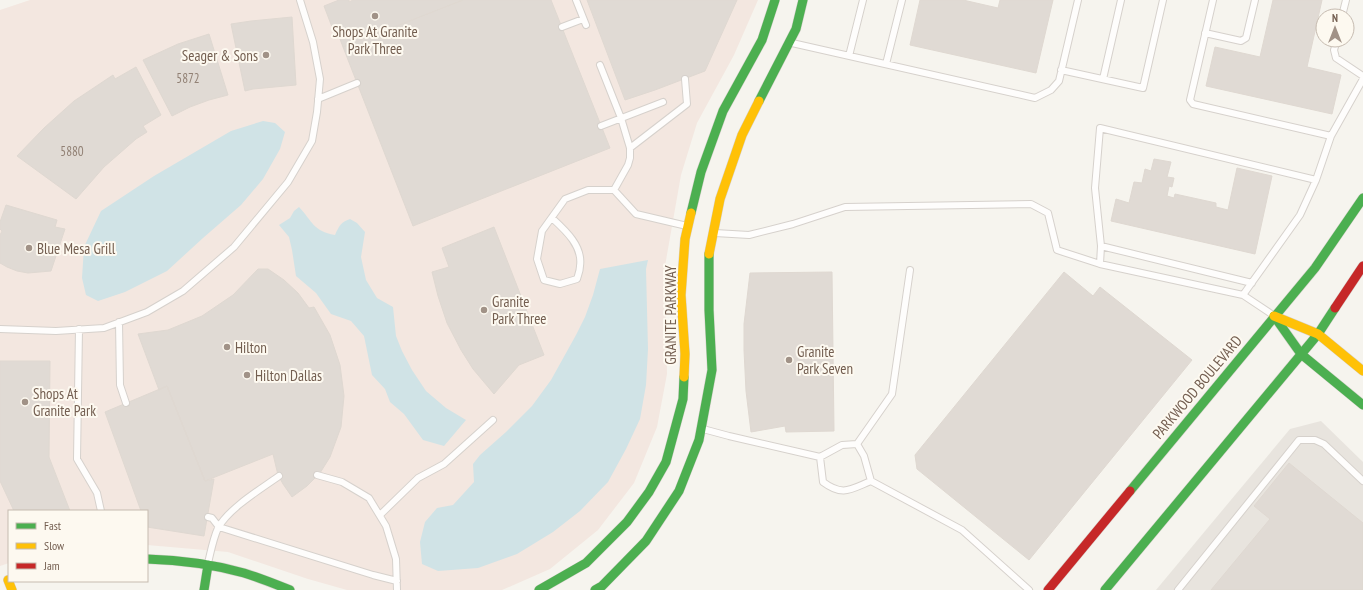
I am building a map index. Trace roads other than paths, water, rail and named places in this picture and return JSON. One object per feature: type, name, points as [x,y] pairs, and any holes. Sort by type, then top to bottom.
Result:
[{"type":"street","name":"GRANITE PARKWAY","points":[[540,590],[588,566],[627,522],[649,492],[666,462],[683,399],[685,354],[681,295],[685,239],[691,227],[701,172],[723,111],[762,40],[775,0]]},
{"type":"street","points":[[600,587],[646,541],[679,491],[699,440],[712,370],[708,257],[710,232],[742,135],[796,29],[804,0]]},
{"type":"street","name":"PARKWOOD BOULEVARD","points":[[1048,590],[1329,249],[1363,198]]},
{"type":"street","points":[[1105,590],[1318,334],[1363,266]]},
{"type":"street","points":[[1274,316],[1318,334],[1363,371]]},
{"type":"street","points":[[1274,316],[1301,354],[1363,405]]},
{"type":"street","points":[[148,559],[171,560],[208,565],[244,573],[290,590]]},
{"type":"street","points":[[204,590],[208,565]]},
{"type":"street","points":[[6,581],[12,590]]},
{"type":"lane","points":[[0,329],[56,331],[104,328],[147,312],[183,291],[234,247],[288,182],[312,141],[318,112],[320,79],[313,42],[300,0]]},
{"type":"lane","points":[[562,27],[584,22],[576,0]]},
{"type":"lane","points":[[849,56],[863,0]]},
{"type":"lane","points":[[886,64],[902,0]]},
{"type":"lane","points":[[790,42],[1035,98],[1051,90],[1059,81],[1078,0]]},
{"type":"lane","points":[[1103,79],[1122,0]]},
{"type":"lane","points":[[1061,70],[1143,88],[1163,0]]},
{"type":"lane","points":[[1213,0],[1190,100],[1193,104],[1331,136]]},
{"type":"lane","points":[[1205,33],[1241,41],[1246,38],[1255,0]]},
{"type":"lane","points":[[1243,295],[1300,215],[1316,180],[1331,136],[1363,77],[1336,58],[1335,48]]},
{"type":"lane","points":[[600,64],[621,118],[630,148],[628,165],[614,190]]},
{"type":"lane","points":[[630,148],[687,104],[685,79]]},
{"type":"lane","points":[[318,99],[357,83]]},
{"type":"lane","points":[[601,126],[663,102]]},
{"type":"lane","points":[[1100,264],[1101,246],[1095,188],[1100,128],[1316,180]]},
{"type":"lane","points":[[552,218],[567,233],[578,249],[581,265],[577,279],[560,284],[544,280],[538,259],[542,231],[565,199],[588,190],[614,190],[636,214],[691,227]]},
{"type":"lane","points":[[710,232],[749,235],[794,224],[845,207],[1031,204],[1048,213],[1057,250],[1100,264],[1243,295],[1274,316]]},
{"type":"lane","points":[[1101,246],[1252,283]]},
{"type":"lane","points":[[857,444],[892,394],[910,270]]},
{"type":"lane","points":[[120,322],[120,385],[126,403]]},
{"type":"lane","points":[[79,329],[77,459],[98,493],[101,510]]},
{"type":"lane","points":[[380,515],[418,478],[444,464],[493,420]]},
{"type":"lane","points":[[701,429],[820,457],[842,445],[857,444]]},
{"type":"lane","points":[[1178,590],[1299,440],[1315,440],[1324,444],[1363,482]]},
{"type":"lane","points":[[857,444],[864,456],[871,481],[962,530],[1029,590]]},
{"type":"lane","points":[[820,457],[823,482],[833,489],[845,491],[871,481]]},
{"type":"lane","points":[[318,475],[342,482],[369,498],[386,526],[396,559],[397,590]]},
{"type":"lane","points":[[208,565],[214,538],[219,526],[232,511],[279,476]]},
{"type":"lane","points":[[208,517],[212,518],[219,526],[373,575],[397,581]]},
{"type":"place","name":"Shops At Granite Park Three","points":[[375,16]]},
{"type":"place","name":"Seager & Sons","points":[[266,55]]},
{"type":"place","name":"Blue Mesa Grill","points":[[29,248]]},
{"type":"place","name":"Granite Park Three","points":[[484,310]]},
{"type":"place","name":"Hilton","points":[[227,347]]},
{"type":"place","name":"Granite Park Seven","points":[[789,360]]},
{"type":"place","name":"Hilton Dallas","points":[[247,375]]},
{"type":"place","name":"Shops At Granite Park","points":[[25,402]]}]
